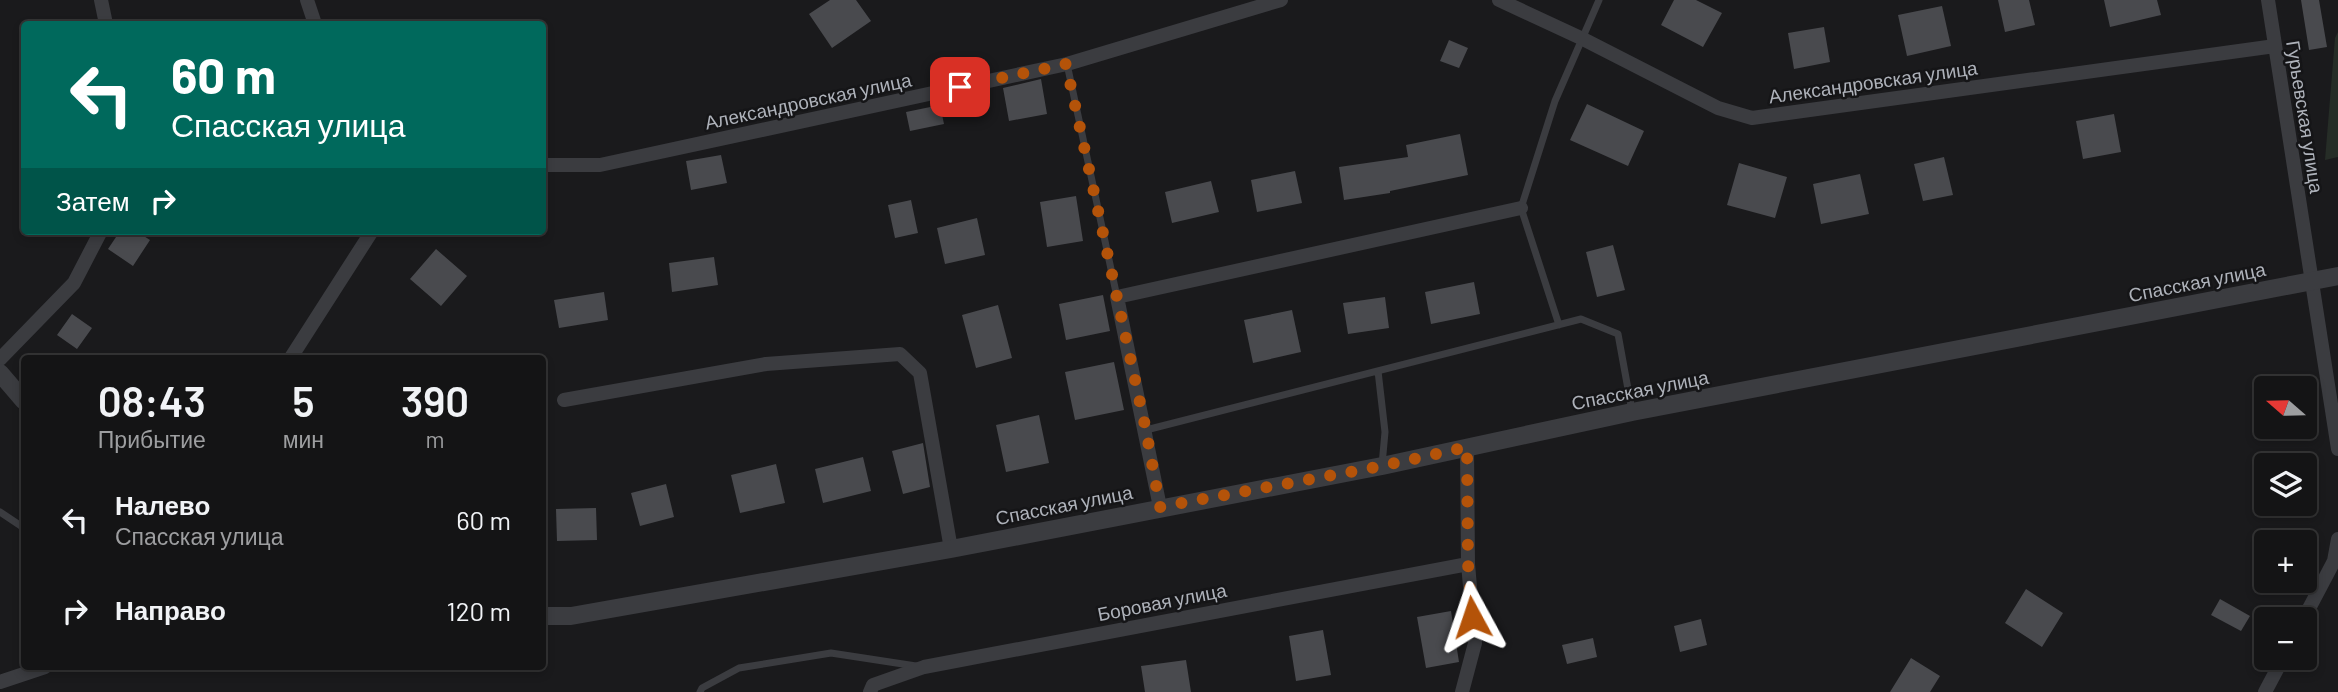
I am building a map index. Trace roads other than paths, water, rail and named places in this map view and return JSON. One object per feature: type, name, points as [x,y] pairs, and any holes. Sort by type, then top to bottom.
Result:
[{"type":"street","points":[[101,0],[105,21]]},
{"type":"street","points":[[307,0],[314,21]]},
{"type":"street","name":"Александровская улица","points":[[546,165],[600,165],[1066,64],[1281,0]]},
{"type":"street","name":"Александровская улица","points":[[1499,0],[1583,39],[1718,108],[1752,118],[2275,46]]},
{"type":"street","name":"Гурьевская улица","points":[[2268,0],[2338,449]]},
{"type":"street","points":[[1160,507],[1117,297],[1521,208]]},
{"type":"street","points":[[0,359],[74,283],[99,235]]},
{"type":"street","points":[[293,355],[369,235]]},
{"type":"street","name":"Спасская улица","points":[[546,616],[571,616],[951,549],[1382,466],[1632,412],[2338,276]]},
{"type":"street","points":[[564,400],[766,364],[900,354],[920,373],[951,549]]},
{"type":"street","points":[[0,373],[21,398]]},
{"type":"street","points":[[1462,692],[1475,643],[1468,564],[1467,447]]},
{"type":"street","points":[[2310,607],[2334,561],[2338,545]]},
{"type":"street","name":"Боровая улица","points":[[870,692],[873,685],[924,667],[1468,564]]},
{"type":"street","points":[[0,682],[36,670]]},
{"type":"street","points":[[2265,692],[2277,670]]},
{"type":"lane","points":[[1559,325],[1521,208],[1555,101],[1599,0]]},
{"type":"lane","points":[[1066,64],[1117,297]]},
{"type":"lane","points":[[1146,430],[1581,319],[1618,334],[1632,412]]},
{"type":"lane","points":[[1378,371],[1385,432],[1382,466]]},
{"type":"lane","points":[[0,512],[21,526]]},
{"type":"lane","points":[[700,692],[702,688],[739,668],[831,653],[924,667]]}]
